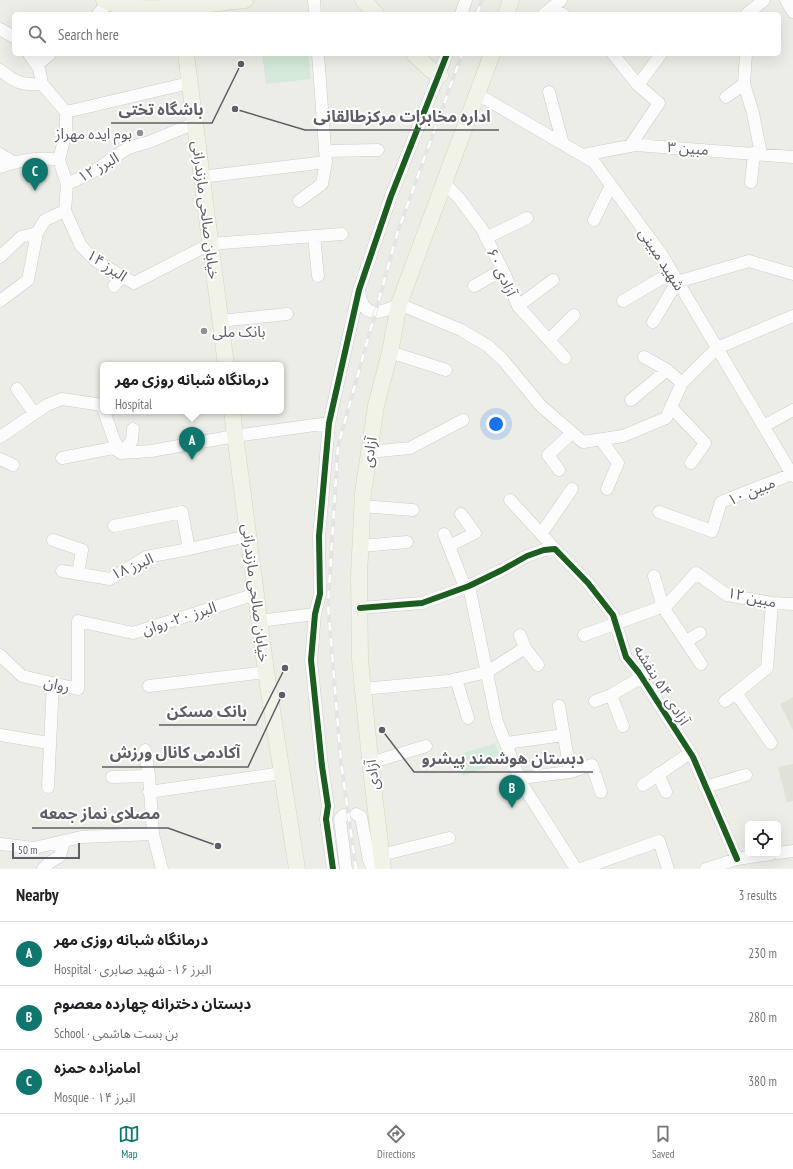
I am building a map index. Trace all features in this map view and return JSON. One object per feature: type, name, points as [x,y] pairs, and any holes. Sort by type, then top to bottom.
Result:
[{"type":"main road","points":[[104,6],[116,5],[140,8],[246,0]]},
{"type":"main road","points":[[363,0],[374,12]]},
{"type":"main road","points":[[507,12],[512,0]]},
{"type":"main road","name":"خیابان صالحی مازندرانی","points":[[186,56],[226,362]]},
{"type":"main road","points":[[416,56],[431,70],[440,75]]},
{"type":"main road","name":"آزادی","points":[[379,863],[360,660],[359,576],[362,493],[376,406],[390,352],[399,304],[491,56]]},
{"type":"main road","name":"خیابان صالحی مازندرانی","points":[[232,414],[266,672],[297,869]]},
{"type":"street","points":[[314,0],[315,12]]},
{"type":"street","points":[[462,12],[466,0]]},
{"type":"street","points":[[547,12],[561,0]]},
{"type":"street","points":[[750,12],[764,0]]},
{"type":"street","points":[[786,0],[793,12]]},
{"type":"street","points":[[0,28],[12,36]]},
{"type":"street","points":[[30,56],[39,68],[42,84],[66,112],[66,132],[59,160],[67,184]]},
{"type":"street","points":[[37,65],[48,56]]},
{"type":"street","points":[[299,201],[322,184],[325,157],[318,56]]},
{"type":"street","points":[[333,869],[326,819],[328,806],[322,766],[311,660],[316,614],[320,594],[319,536],[329,423],[359,290],[392,196],[446,56]]},
{"type":"street","points":[[616,56],[638,85],[659,103],[630,146]]},
{"type":"street","points":[[638,85],[660,56]]},
{"type":"street","points":[[746,56],[744,84],[753,113],[758,154],[751,182]]},
{"type":"street","points":[[0,70],[12,80],[26,84],[42,84]]},
{"type":"street","points":[[66,112],[189,84]]},
{"type":"street","points":[[726,97],[744,84]]},
{"type":"street","points":[[550,92],[563,144]]},
{"type":"street","name":"شهید مبینی","points":[[477,94],[594,162],[662,255],[793,475]]},
{"type":"street","name":"البرز ۱۲","points":[[67,184],[91,173],[128,148],[149,142],[195,123]]},
{"type":"street","name":"مبین ۳","points":[[583,155],[635,144],[793,157]]},
{"type":"street","points":[[201,177],[378,150]]},
{"type":"street","points":[[0,154],[13,162]]},
{"type":"street","points":[[0,167],[13,162],[50,159],[59,160]]},
{"type":"street","name":"آزادی ۶۰","points":[[444,183],[459,198],[482,229],[518,306],[565,358]]},
{"type":"street","name":"البرز ۱۴","points":[[67,184],[65,211],[81,246],[96,261],[123,276],[135,286],[210,244]]},
{"type":"street","points":[[594,220],[611,185]]},
{"type":"street","points":[[0,302],[28,280],[37,233],[44,220],[65,211]]},
{"type":"street","points":[[486,238],[527,218]]},
{"type":"street","points":[[0,257],[21,237],[37,233]]},
{"type":"street","points":[[210,244],[342,234]]},
{"type":"street","points":[[314,236],[318,276]]},
{"type":"street","points":[[623,301],[674,277],[749,261],[793,274]]},
{"type":"street","points":[[474,286],[502,270]]},
{"type":"street","points":[[114,286],[123,276]]},
{"type":"street","points":[[653,322],[674,277]]},
{"type":"street","points":[[518,306],[553,280]]},
{"type":"street","points":[[359,290],[361,301],[365,308],[375,313],[386,311],[399,304],[461,330],[488,346],[503,360],[541,406],[583,442],[623,436],[666,418],[682,383],[717,348],[793,316]]},
{"type":"street","points":[[220,321],[287,314]]},
{"type":"street","points":[[549,340],[574,315]]},
{"type":"street","points":[[390,352],[446,370]]},
{"type":"street","points":[[644,357],[667,370],[682,383]]},
{"type":"street","points":[[631,400],[667,370]]},
{"type":"street","points":[[17,389],[34,413]]},
{"type":"street","points":[[0,437],[46,405],[62,399],[100,405]]},
{"type":"street","points":[[671,406],[705,443],[691,463]]},
{"type":"street","points":[[764,426],[793,410]]},
{"type":"street","points":[[104,414],[114,440],[122,453]]},
{"type":"street","points":[[369,452],[410,448],[463,420]]},
{"type":"street","points":[[62,458],[113,448],[122,453],[151,451],[235,436],[329,423]]},
{"type":"street","points":[[122,453],[132,441],[133,429]]},
{"type":"street","points":[[559,470],[548,455],[572,433]]},
{"type":"street","points":[[601,440],[618,463],[607,489]]},
{"type":"street","points":[[0,460],[13,465]]},
{"type":"street","name":"مبین ۱۰","points":[[659,512],[712,531],[721,502],[793,475]]},
{"type":"street","points":[[541,534],[572,489]]},
{"type":"street","name":"آزادی ۵۴ بنفشه","points":[[510,500],[588,583],[613,615],[626,657],[642,677],[690,753],[737,859]]},
{"type":"street","points":[[362,506],[413,510]]},
{"type":"street","points":[[114,526],[182,512],[189,549]]},
{"type":"street","points":[[449,546],[475,534],[461,514]]},
{"type":"street","points":[[444,534],[467,586],[497,722],[522,784],[576,869]]},
{"type":"street","name":"البرز ۱۸","points":[[62,571],[110,579],[146,557],[248,536]]},
{"type":"street","points":[[53,540],[82,550],[78,574]]},
{"type":"street","points":[[361,546],[407,542]]},
{"type":"street","points":[[360,608],[422,603],[467,586],[502,570],[527,556],[544,550],[555,549]]},
{"type":"street","name":"مبین ۱۲","points":[[584,635],[667,605],[696,572],[727,595],[772,603],[793,604]]},
{"type":"street","points":[[654,576],[663,607],[701,664]]},
{"type":"street","name":"البرز ۲۰- روان","points":[[78,621],[134,633],[256,594]]},
{"type":"street","points":[[725,701],[767,668],[772,603]]},
{"type":"street","points":[[259,621],[316,614]]},
{"type":"street","name":"روان","points":[[0,655],[22,676],[78,689],[78,621]]},
{"type":"street","points":[[686,641],[700,633]]},
{"type":"street","points":[[520,635],[525,648],[538,665]]},
{"type":"street","points":[[363,689],[456,679],[487,672],[525,648]]},
{"type":"street","points":[[149,686],[266,672]]},
{"type":"street","points":[[595,701],[611,695],[642,677]]},
{"type":"street","points":[[456,679],[468,718]]},
{"type":"street","points":[[48,787],[53,683]]},
{"type":"street","points":[[736,693],[771,743]]},
{"type":"street","points":[[611,695],[623,726]]},
{"type":"street","points":[[559,706],[570,772]]},
{"type":"street","points":[[0,735],[49,743]]},
{"type":"street","points":[[506,743],[564,735]]},
{"type":"street","points":[[370,763],[426,746]]},
{"type":"street","points":[[145,750],[149,776],[153,834],[162,869]]},
{"type":"street","points":[[643,785],[690,753]]},
{"type":"street","points":[[520,778],[570,772],[592,765],[601,792]]},
{"type":"street","points":[[149,792],[282,773]]},
{"type":"street","points":[[658,774],[666,792]]},
{"type":"street","points":[[705,787],[746,775]]},
{"type":"street","points":[[112,777],[149,776]]},
{"type":"street","points":[[346,867],[340,819],[350,815],[361,817],[379,863],[449,838]]},
{"type":"street","points":[[0,844],[34,848],[81,836],[153,834]]},
{"type":"street","points":[[43,869],[60,856],[64,841]]},
{"type":"street","points":[[581,869],[659,841],[668,869]]},
{"type":"street","points":[[781,853],[793,851]]},
{"type":"street","points":[[706,869],[737,859],[751,857]]},
{"type":"shaded area","points":[[793,697],[793,730],[780,704]]},
{"type":"shaded area","points":[[793,764],[793,801],[787,802],[778,767]]},
{"type":"green space","points":[[262,56],[308,56],[311,79],[266,84]]},
{"type":"green space","points":[[495,743],[502,761],[463,776],[455,756]]},
{"type":"railway","points":[[478,12],[482,0]]},
{"type":"railway","points":[[356,869],[341,762],[328,605],[338,446],[398,231],[461,56]]},
{"type":"cycle path","points":[[333,869],[326,819],[328,806],[322,766],[311,660],[315,614],[320,594],[319,536],[329,423],[359,290],[391,196],[446,56]]},
{"type":"cycle path","points":[[360,608],[422,603],[469,586],[527,556],[544,550],[555,549],[588,583],[613,615],[626,657],[639,673],[693,757],[737,859]]},
{"type":"place","name":"باشگاه تختی","points":[[241,64]]},
{"type":"place","name":"اداره مخابرات مرکزطالقانی","points":[[235,109]]},
{"type":"place","name":"بوم ایده مهراز","points":[[140,133]]},
{"type":"place","name":"امامزاده حمزه","points":[[35,191]]},
{"type":"place","name":"بانک ملی","points":[[204,331]]},
{"type":"place","name":"درمانگاه شبانه روزی مهر","points":[[192,460]]},
{"type":"place","name":"بانک مسکن","points":[[285,668]]},
{"type":"place","name":"آکادمی کانال ورزش","points":[[282,695]]},
{"type":"place","name":"دبستان هوشمند پیشرو","points":[[382,730]]},
{"type":"place","name":"دبستان دخترانه چهارده معصوم","points":[[512,808]]},
{"type":"place","name":"مصلای نماز جمعه","points":[[218,846]]}]
